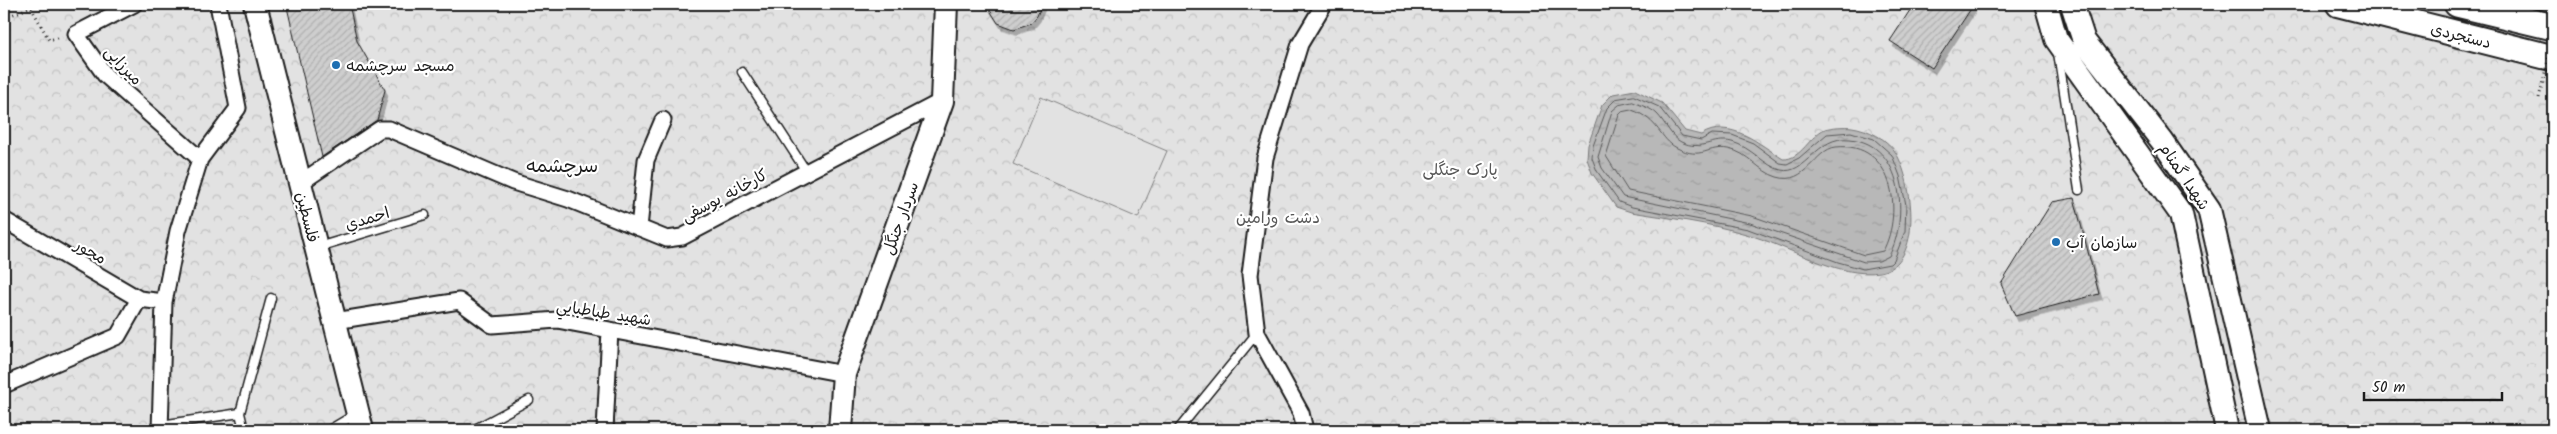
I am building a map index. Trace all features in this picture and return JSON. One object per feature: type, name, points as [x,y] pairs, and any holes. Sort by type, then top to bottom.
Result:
[{"type":"main road","name":"دستجردی","points":[[2339,4],[2553,58]]},
{"type":"main road","name":"دستجردی","points":[[2457,4],[2553,27]]},
{"type":"street","name":"میرزایی","points":[[134,4],[76,34],[105,75],[200,159]]},
{"type":"street","points":[[160,428],[164,302],[178,232],[200,159],[238,108],[218,4]]},
{"type":"street","name":"فلسطین","points":[[255,4],[360,422]]},
{"type":"street","name":"سردار جنگل","points":[[840,430],[844,374],[942,101],[946,4]]},
{"type":"street","points":[[1305,430],[1302,413],[1257,333],[1250,275],[1265,158],[1300,44],[1324,4]]},
{"type":"street","name":"شهدا گمنام","points":[[2046,4],[2056,39],[2181,214],[2227,430]]},
{"type":"street","name":"شهدا گمنام","points":[[2072,4],[2084,42],[2162,141],[2209,209],[2260,430]]},
{"type":"street","name":"کارخانه یوسفی","points":[[300,183],[380,129],[389,129],[513,182],[568,199],[668,239],[682,237],[942,101]]},
{"type":"street","points":[[639,228],[646,160],[663,120]]},
{"type":"street","name":"محور","points":[[4,220],[139,299],[164,302]]},
{"type":"street","points":[[4,385],[118,336],[139,299]]},
{"type":"street","name":"شهيد طباطبايي","points":[[334,321],[459,301],[492,325],[557,320],[844,374]]},
{"type":"street","points":[[605,430],[610,330]]},
{"type":"lane","points":[[2056,39],[2079,190]]},
{"type":"lane","points":[[742,72],[806,171]]},
{"type":"lane","name":"احمدي","points":[[316,247],[425,215]]},
{"type":"lane","points":[[244,430],[240,413],[270,298]]},
{"type":"lane","points":[[1178,430],[1257,333]]},
{"type":"lane","points":[[473,430],[528,400]]},
{"type":"lane","points":[[160,428],[240,413]]},
{"type":"lane","points":[[329,430],[360,422]]},
{"type":"path","points":[[4,18],[31,7],[50,40],[76,34]]},
{"type":"path","points":[[2539,98],[2553,39]]},
{"type":"green space","name":"دشت ورامین","points":[[4,4],[2553,4],[2553,430],[4,430]]},
{"type":"green space","points":[[1041,97],[1167,151],[1138,218],[1013,164]]},
{"type":"water","points":[[1635,90],[1662,103],[1685,131],[1701,135],[1712,130],[1723,129],[1733,131],[1754,140],[1783,159],[1795,156],[1815,136],[1828,128],[1852,127],[1877,136],[1888,143],[1896,153],[1907,183],[1911,220],[1909,238],[1903,254],[1894,266],[1880,272],[1847,271],[1813,260],[1762,239],[1732,230],[1631,212],[1616,207],[1592,173],[1587,159],[1588,145],[1602,105],[1613,94]]},
{"type":"building","name":"مسجد سرچشمه","points":[[303,4],[349,4],[357,41],[385,90],[377,120],[322,157],[287,7]]},
{"type":"building","points":[[986,4],[1042,4],[1037,16],[1031,23],[1014,29],[998,23]]},
{"type":"building","points":[[1914,4],[1974,4],[1932,68],[1890,41]]},
{"type":"building","name":"سازمان آب","points":[[2074,198],[2099,294],[2015,316],[2001,284],[2052,202]]},
{"type":"place","name":"مسجد سرچشمه","points":[[336,65]]},
{"type":"place","name":"سازمان آب","points":[[2056,242]]},
{"type":"district","name":"سرچشمه","points":[[562,165]]},
{"type":"park label","name":"پارک جنگلی","points":[[1460,169]]}]
